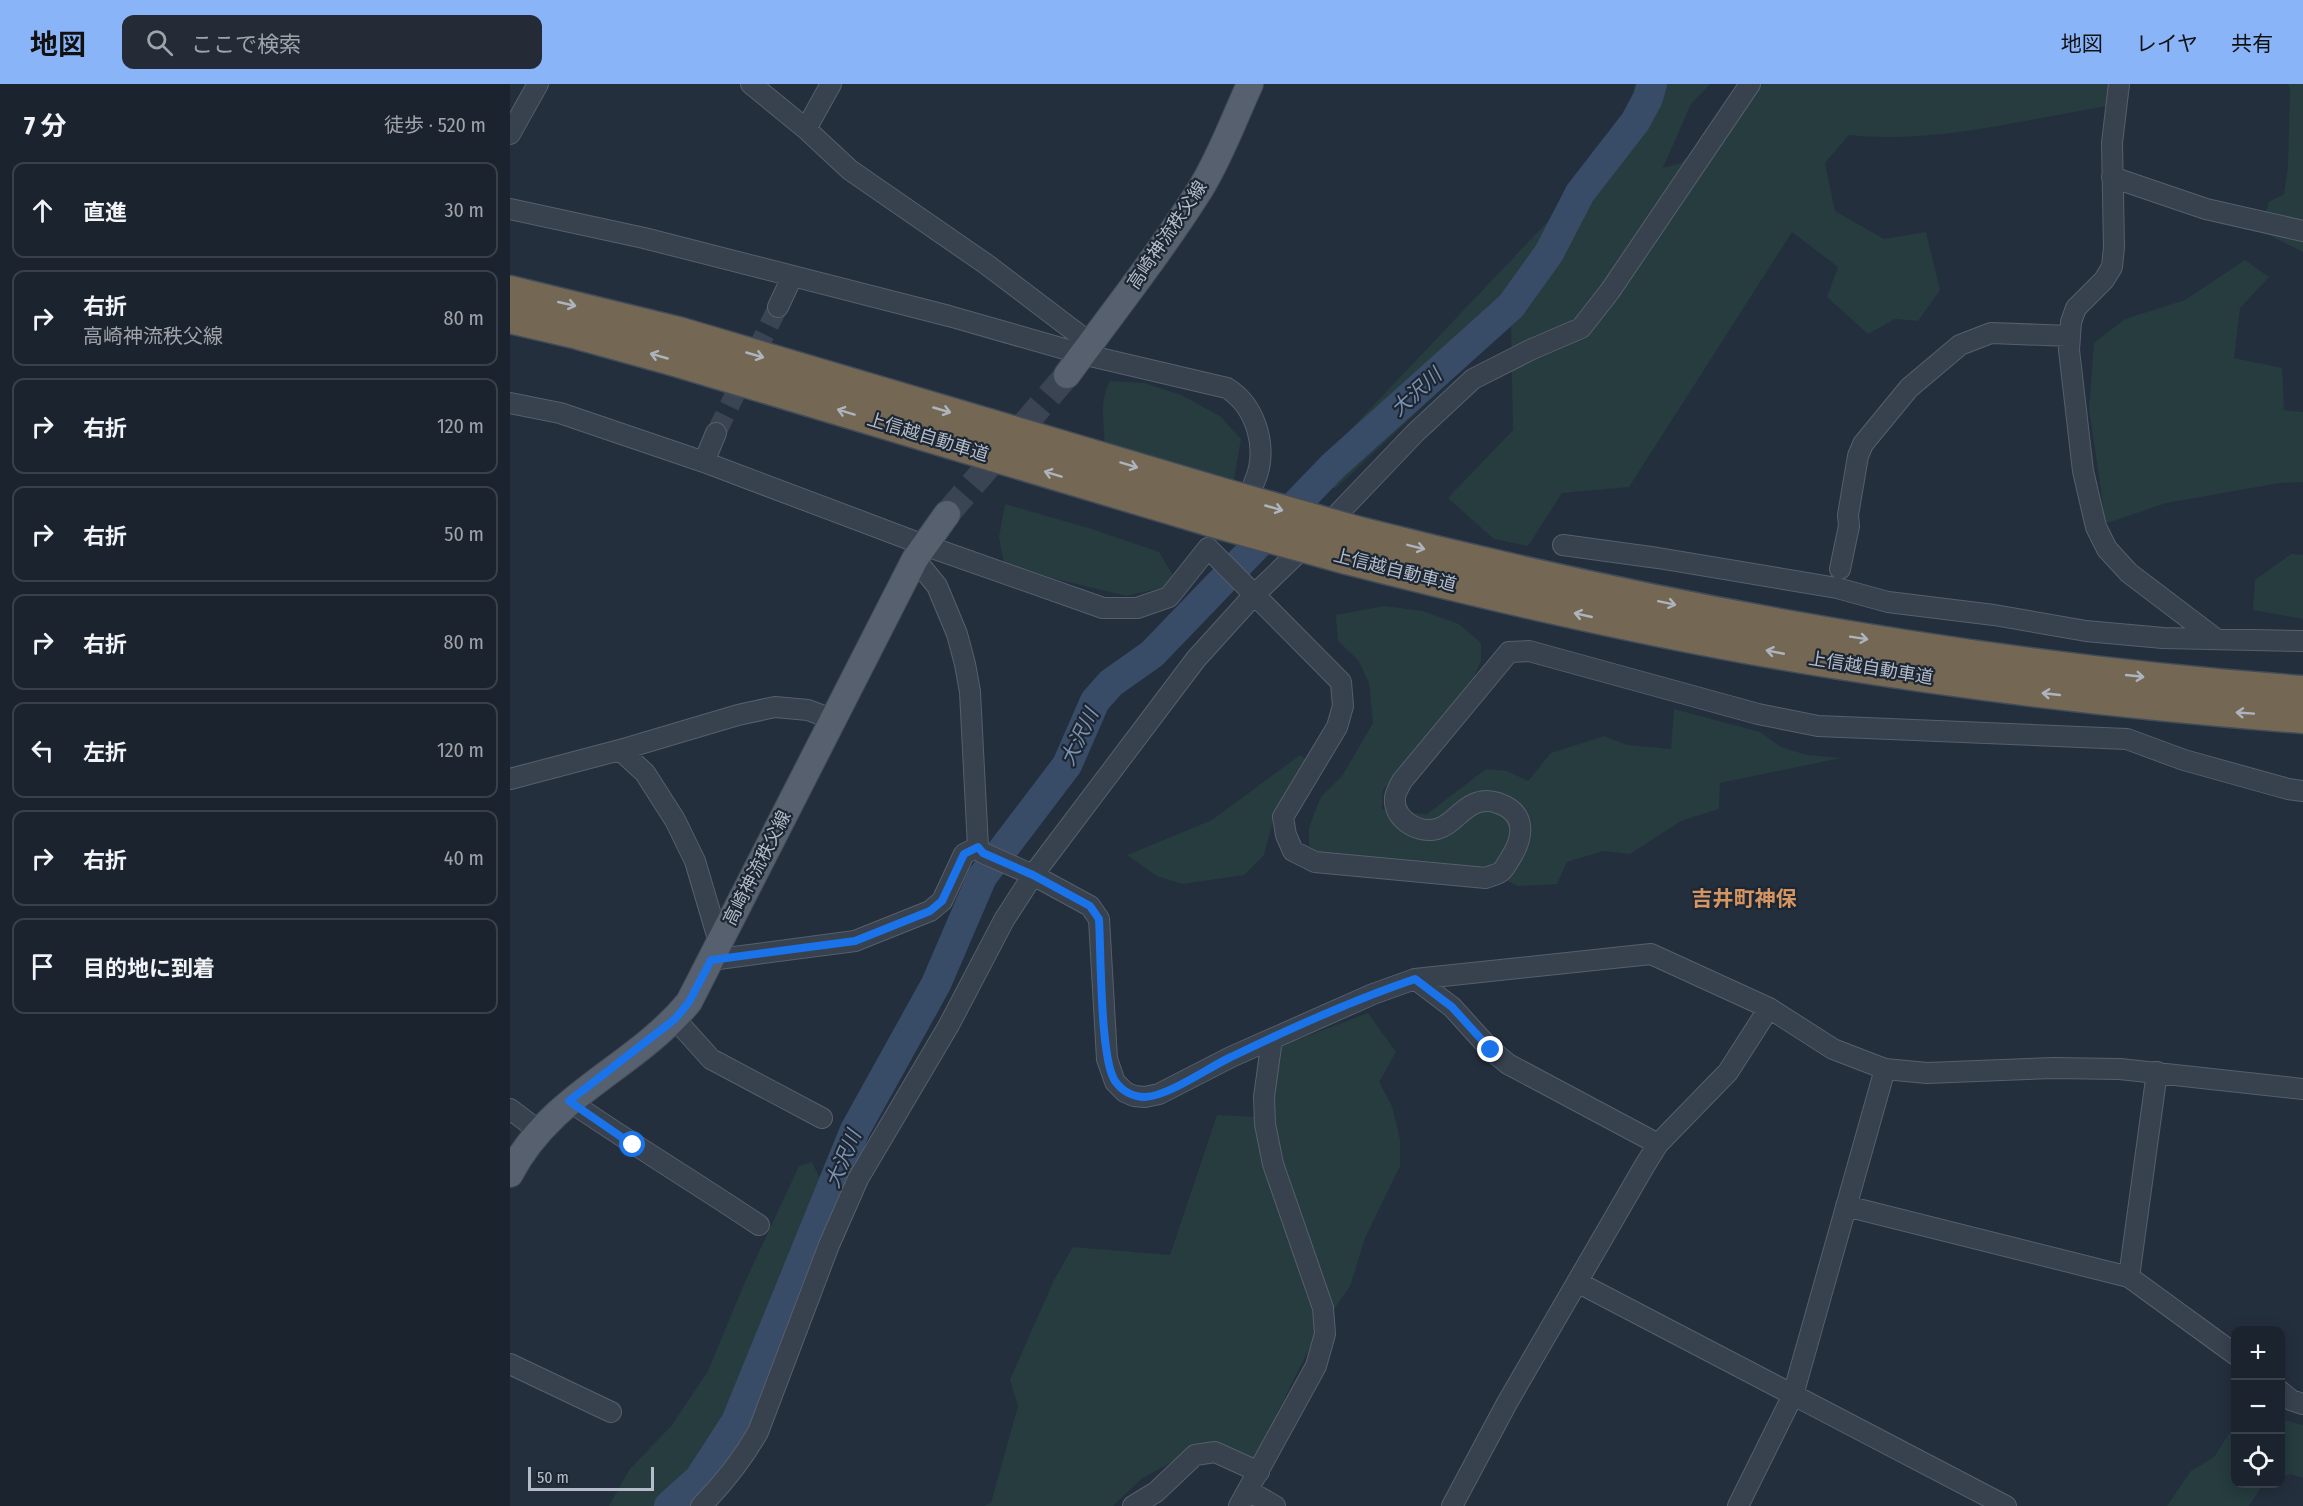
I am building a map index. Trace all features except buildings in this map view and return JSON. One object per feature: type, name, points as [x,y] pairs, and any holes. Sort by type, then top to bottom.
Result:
[{"type":"highway","name":"上信越自動車道","points":[[510,291],[585,308],[700,339],[1359,532],[1530,574],[1729,616],[1837,635],[2137,676],[2303,691]]},
{"type":"highway","name":"上信越自動車道","points":[[510,318],[661,357],[1210,521],[1347,559],[1620,623],[1831,663],[2044,693],[2303,718]]},
{"type":"main road","name":"高崎神流秩父線","points":[[1066,375],[1159,251],[1202,187],[1250,84]]},
{"type":"main road","name":"高崎神流秩父線","points":[[510,1174],[520,1154],[569,1101],[675,1019],[689,1002],[832,719],[920,552],[947,514]]},
{"type":"street","points":[[510,134],[538,84]]},
{"type":"street","points":[[751,84],[806,129],[850,170],[986,264],[1086,348]]},
{"type":"street","points":[[806,129],[831,84]]},
{"type":"street","points":[[701,1506],[730,1475],[758,1432],[829,1245],[858,1179],[949,1025],[1004,920],[1033,875],[1196,659],[1254,595],[1332,520],[1415,433],[1473,379],[1530,350],[1581,328],[1610,291],[1750,84]]},
{"type":"street","points":[[2119,84],[2112,143],[2114,247],[2112,267],[2104,280],[2076,308],[2071,322],[2069,350],[2083,471],[2096,527],[2107,549],[2129,573],[2216,639]]},
{"type":"street","points":[[2112,177],[2206,209],[2303,231]]},
{"type":"street","points":[[510,209],[644,238],[792,277],[1086,348],[1227,388],[1239,396],[1248,408],[1258,436],[1259,466],[1254,483]]},
{"type":"street","points":[[778,307],[792,277]]},
{"type":"street","points":[[1840,569],[1849,526],[1848,515],[1857,456],[1863,444],[1909,388],[1960,345],[1991,333],[2070,336]]},
{"type":"street","points":[[510,403],[560,413],[704,462],[920,552],[1103,608],[1137,608],[1169,597],[1208,548],[1341,682],[1343,706],[1337,727],[1283,818],[1286,835],[1293,851],[1315,862],[1486,878],[1501,873],[1516,850],[1522,828],[1516,813],[1497,802],[1473,803],[1438,829],[1425,830],[1406,823],[1399,813],[1395,798],[1402,781],[1509,651],[1529,651],[1758,714],[1818,726],[2127,739],[2184,760],[2288,789],[2303,791]]},
{"type":"street","points":[[704,462],[716,433]]},
{"type":"street","points":[[1563,544],[1837,588],[1888,602],[1994,615],[2086,631],[2163,639],[2303,641]]},
{"type":"street","points":[[920,552],[957,634],[970,692],[978,847],[983,853],[1033,875],[1090,906],[1099,919],[1107,1059],[1115,1082],[1125,1092],[1134,1096],[1145,1097],[1160,1094],[1231,1057],[1373,994],[1415,979],[1650,954],[1769,1008],[1833,1049],[1885,1069],[1928,1073],[2054,1068],[2120,1069],[2303,1089]]},
{"type":"street","points":[[510,779],[775,706],[808,710],[832,719]]},
{"type":"street","points":[[620,750],[645,773],[675,820],[695,861],[715,951],[855,941],[930,911],[942,901],[964,854],[978,847]]},
{"type":"street","points":[[1415,979],[1452,1007],[1491,1050],[1508,1064],[1658,1144]]},
{"type":"street","points":[[1452,1506],[1507,1403],[1658,1144],[1728,1072],[1769,1008]]},
{"type":"street","points":[[675,1019],[711,1059],[822,1118]]},
{"type":"street","points":[[1272,1039],[1264,1097],[1265,1124],[1273,1164],[1323,1308],[1325,1334],[1316,1366],[1244,1499],[1275,1506]]},
{"type":"street","points":[[1738,1506],[1793,1395],[1885,1069]]},
{"type":"street","points":[[2130,1277],[2157,1072]]},
{"type":"street","points":[[569,1101],[633,1145],[677,1170],[759,1225]]},
{"type":"street","points":[[510,1109],[539,1131]]},
{"type":"street","points":[[1846,1206],[2130,1277],[2231,1352]]},
{"type":"street","points":[[1577,1282],[2006,1506]]},
{"type":"street","points":[[510,1364],[611,1412]]},
{"type":"street","points":[[2285,1395],[2303,1404]]},
{"type":"street","points":[[1133,1506],[1156,1492],[1194,1455],[1215,1452],[1259,1472]]},
{"type":"green space","points":[[1635,84],[1710,84],[1691,104],[1663,168],[1681,163],[1763,84],[2111,84],[2107,106],[2011,124],[1946,133],[1881,137],[1849,135],[1825,163],[1835,211],[1884,239],[1926,232],[1940,290],[1918,321],[1895,319],[1868,334],[1827,297],[1838,267],[1792,232],[1629,487],[1562,493],[1528,546],[1494,539],[1448,498],[1513,430],[1511,324],[1335,489],[1313,469],[1553,216],[1626,118]]},
{"type":"green space","points":[[2288,84],[2303,84],[2303,252],[2259,230],[2269,202],[2284,194],[2288,166],[2290,89]]},
{"type":"green space","points":[[2245,260],[2269,277],[2240,308],[2234,358],[2282,368],[2284,410],[2303,412],[2303,482],[2280,483],[2166,503],[2104,524],[2089,409],[2094,343],[2125,319],[2185,300]]},
{"type":"green space","points":[[1110,381],[1144,383],[1181,395],[1220,416],[1241,439],[1234,479],[1212,479],[1105,445],[1103,404]]},
{"type":"green space","points":[[1005,504],[1092,529],[1159,552],[1178,584],[1127,596],[1004,564],[999,537]]},
{"type":"green space","points":[[2291,554],[2303,555],[2303,619],[2253,610],[2255,580]]},
{"type":"green space","points":[[1384,606],[1423,611],[1459,624],[1481,643],[1481,661],[1475,675],[1448,714],[1383,790],[1382,809],[1390,812],[1427,814],[1486,769],[1507,771],[1528,781],[1551,753],[1604,736],[1627,745],[1671,749],[1674,709],[1760,732],[1781,747],[1807,755],[1841,758],[1720,783],[1719,809],[1681,821],[1630,854],[1603,851],[1567,862],[1557,884],[1518,886],[1484,870],[1320,857],[1309,845],[1309,827],[1321,797],[1342,776],[1373,723],[1369,683],[1358,660],[1338,641],[1336,615]]},
{"type":"green space","points":[[1300,755],[1309,762],[1273,821],[1264,855],[1244,875],[1182,884],[1157,876],[1127,855],[1212,820]]},
{"type":"green space","points":[[1368,1013],[1396,1052],[1379,1082],[1392,1106],[1400,1139],[1400,1166],[1365,1238],[1350,1286],[1314,1339],[1254,1459],[1208,1442],[1141,1479],[1113,1506],[983,1506],[991,1503],[1018,1406],[1010,1380],[1054,1280],[1073,1247],[1170,1255],[1217,1115],[1256,1117],[1278,1047]]},
{"type":"green space","points":[[812,1162],[820,1179],[737,1402],[702,1466],[655,1506],[609,1506],[629,1470],[672,1425],[708,1371],[745,1282],[799,1166]]},
{"type":"green space","points":[[2285,1420],[2303,1425],[2303,1478],[2291,1474],[2285,1476]]},
{"type":"green space","points":[[2231,1431],[2231,1488],[2260,1488],[2249,1506],[2167,1506],[2191,1471],[2214,1457]]},
{"type":"waterway","name":"大沢川","points":[[669,1506],[699,1479],[736,1422],[855,1130],[936,984],[982,877],[1067,765],[1095,701],[1111,683],[1152,654],[1333,466],[1511,306],[1549,253],[1580,193],[1635,122],[1648,98],[1652,84]]},
{"type":"tunnel","points":[[716,433],[778,307]]},
{"type":"tunnel","points":[[947,514],[1067,375]]},
{"type":"district","name":"吉井町神保","points":[[1744,899]]},
{"type":"route","points":[[633,1145],[569,1101],[675,1019],[689,1002],[711,960],[855,941],[930,911],[942,901],[964,854],[978,847],[983,853],[1033,875],[1090,906],[1096,912],[1099,919],[1107,1059],[1115,1082],[1125,1092],[1134,1096],[1145,1097],[1160,1094],[1231,1057],[1373,994],[1415,979],[1452,1007],[1491,1050]]}]
